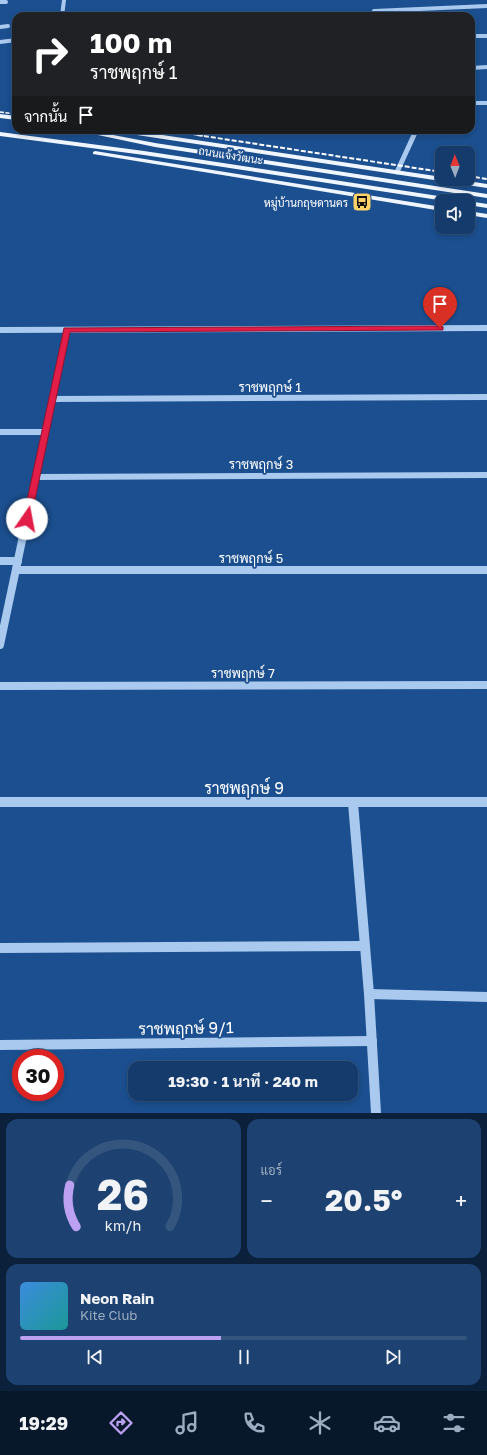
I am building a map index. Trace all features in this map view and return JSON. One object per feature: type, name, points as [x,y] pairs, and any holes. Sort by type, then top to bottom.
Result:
[{"type":"main road","points":[[0,116],[12,118]]},
{"type":"main road","name":"ถนนแจ้งวัฒนะ","points":[[98,134],[155,145],[487,196]]},
{"type":"main road","name":"ถนนแจ้งวัฒนะ","points":[[144,134],[435,178]]},
{"type":"main road","name":"ถนนแจ้งวัฒนะ","points":[[0,135],[144,152],[435,197]]},
{"type":"main road","name":"ถนนแจ้งวัฒนะ","points":[[0,135],[144,162],[435,208]]},
{"type":"main road","name":"ถนนแจ้งวัฒนะ","points":[[475,184],[487,186]]},
{"type":"main road","points":[[475,203],[487,206]]},
{"type":"main road","points":[[475,214],[487,216]]},
{"type":"street","points":[[62,12],[64,0]]},
{"type":"street","points":[[0,2],[6,2]]},
{"type":"street","points":[[375,12],[487,6]]},
{"type":"street","points":[[0,27],[8,26]]},
{"type":"street","points":[[475,36],[487,36]]},
{"type":"street","points":[[0,42],[12,40]]},
{"type":"street","points":[[475,68],[487,67]]},
{"type":"street","points":[[475,103],[487,103]]},
{"type":"street","points":[[397,172],[414,134]]},
{"type":"street","points":[[0,330],[487,328]]},
{"type":"street","points":[[0,645],[67,330]]},
{"type":"street","name":"ราชพฤกษ์ 1","points":[[52,399],[487,397]]},
{"type":"street","points":[[0,432],[45,432]]},
{"type":"street","name":"ราชพฤกษ์ 3","points":[[36,477],[487,475]]},
{"type":"street","points":[[0,561],[18,561]]},
{"type":"street","name":"ราชพฤกษ์ 5","points":[[16,570],[487,570]]},
{"type":"street","name":"ราชพฤกษ์ 7","points":[[0,686],[487,685]]},
{"type":"street","name":"ราชพฤกษ์ 9","points":[[0,802],[487,802]]},
{"type":"street","points":[[353,803],[369,994],[376,1113]]},
{"type":"street","points":[[0,948],[364,946]]},
{"type":"street","points":[[369,994],[487,996]]},
{"type":"street","name":"ราชพฤกษ์ 9/1","points":[[0,1045],[372,1041]]},
{"type":"railway","points":[[0,112],[12,114]]},
{"type":"railway","points":[[190,134],[199,135]]},
{"type":"railway","points":[[199,135],[204,136]]},
{"type":"railway","points":[[199,135],[435,171]]},
{"type":"railway","points":[[475,177],[487,179]]},
{"type":"place","name":"หมู่บ้านกฤษดานคร","points":[[362,202]]},
{"type":"route","points":[[27,519],[67,330],[440,328]]}]
